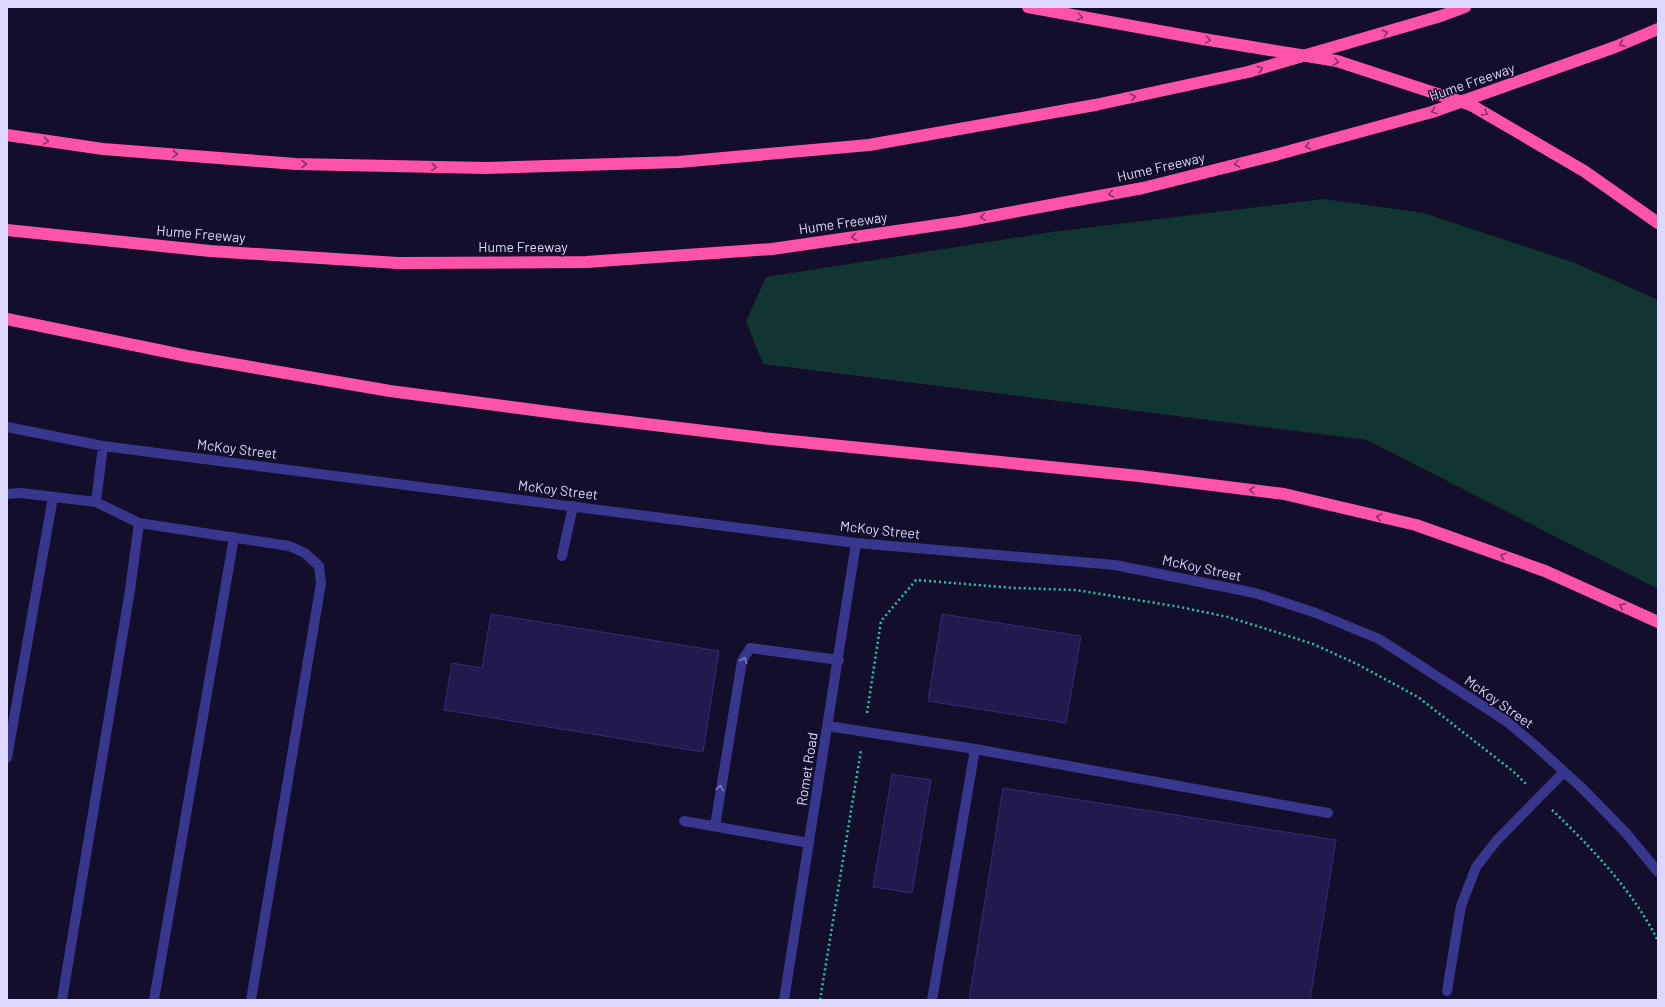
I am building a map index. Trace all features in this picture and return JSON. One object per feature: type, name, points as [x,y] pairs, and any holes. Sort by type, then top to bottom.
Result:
[{"type":"highway","points":[[1028,7],[1203,39],[1337,61],[1471,104],[1584,171],[1658,223]]},
{"type":"highway","points":[[7,135],[103,149],[296,164],[493,168],[679,162],[868,145],[1095,105],[1248,72],[1441,16],[1465,7]]},
{"type":"highway","name":"Hume Freeway","points":[[7,230],[210,251],[398,263],[586,262],[772,249],[959,222],[1143,188],[1275,155],[1432,112],[1616,47],[1658,29]]},
{"type":"highway","points":[[7,319],[187,356],[406,393],[771,439],[1139,476],[1284,494],[1416,525],[1545,571],[1658,622]]},
{"type":"street","name":"McKoy Street","points":[[7,427],[103,446],[856,542],[1115,565],[1255,593],[1316,613],[1379,639],[1506,721],[1584,790],[1626,833],[1658,872]]},
{"type":"street","points":[[96,502],[103,446]]},
{"type":"street","points":[[7,494],[22,493],[96,502],[139,523],[289,546],[305,553],[319,566],[321,583],[251,1000]]},
{"type":"street","points":[[7,758],[53,497]]},
{"type":"street","points":[[562,556],[573,506]]},
{"type":"street","points":[[62,1000],[130,590],[139,523]]},
{"type":"street","points":[[154,1000],[234,537]]},
{"type":"street","name":"Romet Road","points":[[784,1000],[856,542]]},
{"type":"street","points":[[715,826],[742,661],[750,648],[838,660]]},
{"type":"street","points":[[828,726],[975,749],[1328,813]]},
{"type":"street","points":[[932,1000],[975,749]]},
{"type":"street","points":[[1447,991],[1461,906],[1476,867],[1498,840],[1564,772]]},
{"type":"street","points":[[684,821],[809,843]]},
{"type":"path","points":[[820,1000],[881,621],[916,580],[1015,588],[1076,590],[1228,616],[1313,644],[1357,664],[1418,697],[1514,772],[1572,828],[1599,858],[1626,891],[1658,941]]},
{"type":"green space","points":[[1323,199],[1424,213],[1575,263],[1658,300],[1658,589],[1367,440],[763,364],[746,321],[766,277],[1052,232]]},
{"type":"building","points":[[491,614],[719,651],[703,752],[444,710],[452,663],[482,668]]},
{"type":"building","points":[[942,614],[1081,636],[1066,723],[928,701]]},
{"type":"building","points":[[892,774],[931,780],[912,893],[873,887]]},
{"type":"building","points":[[1003,788],[1336,840],[1310,1000],[969,1000]]}]
